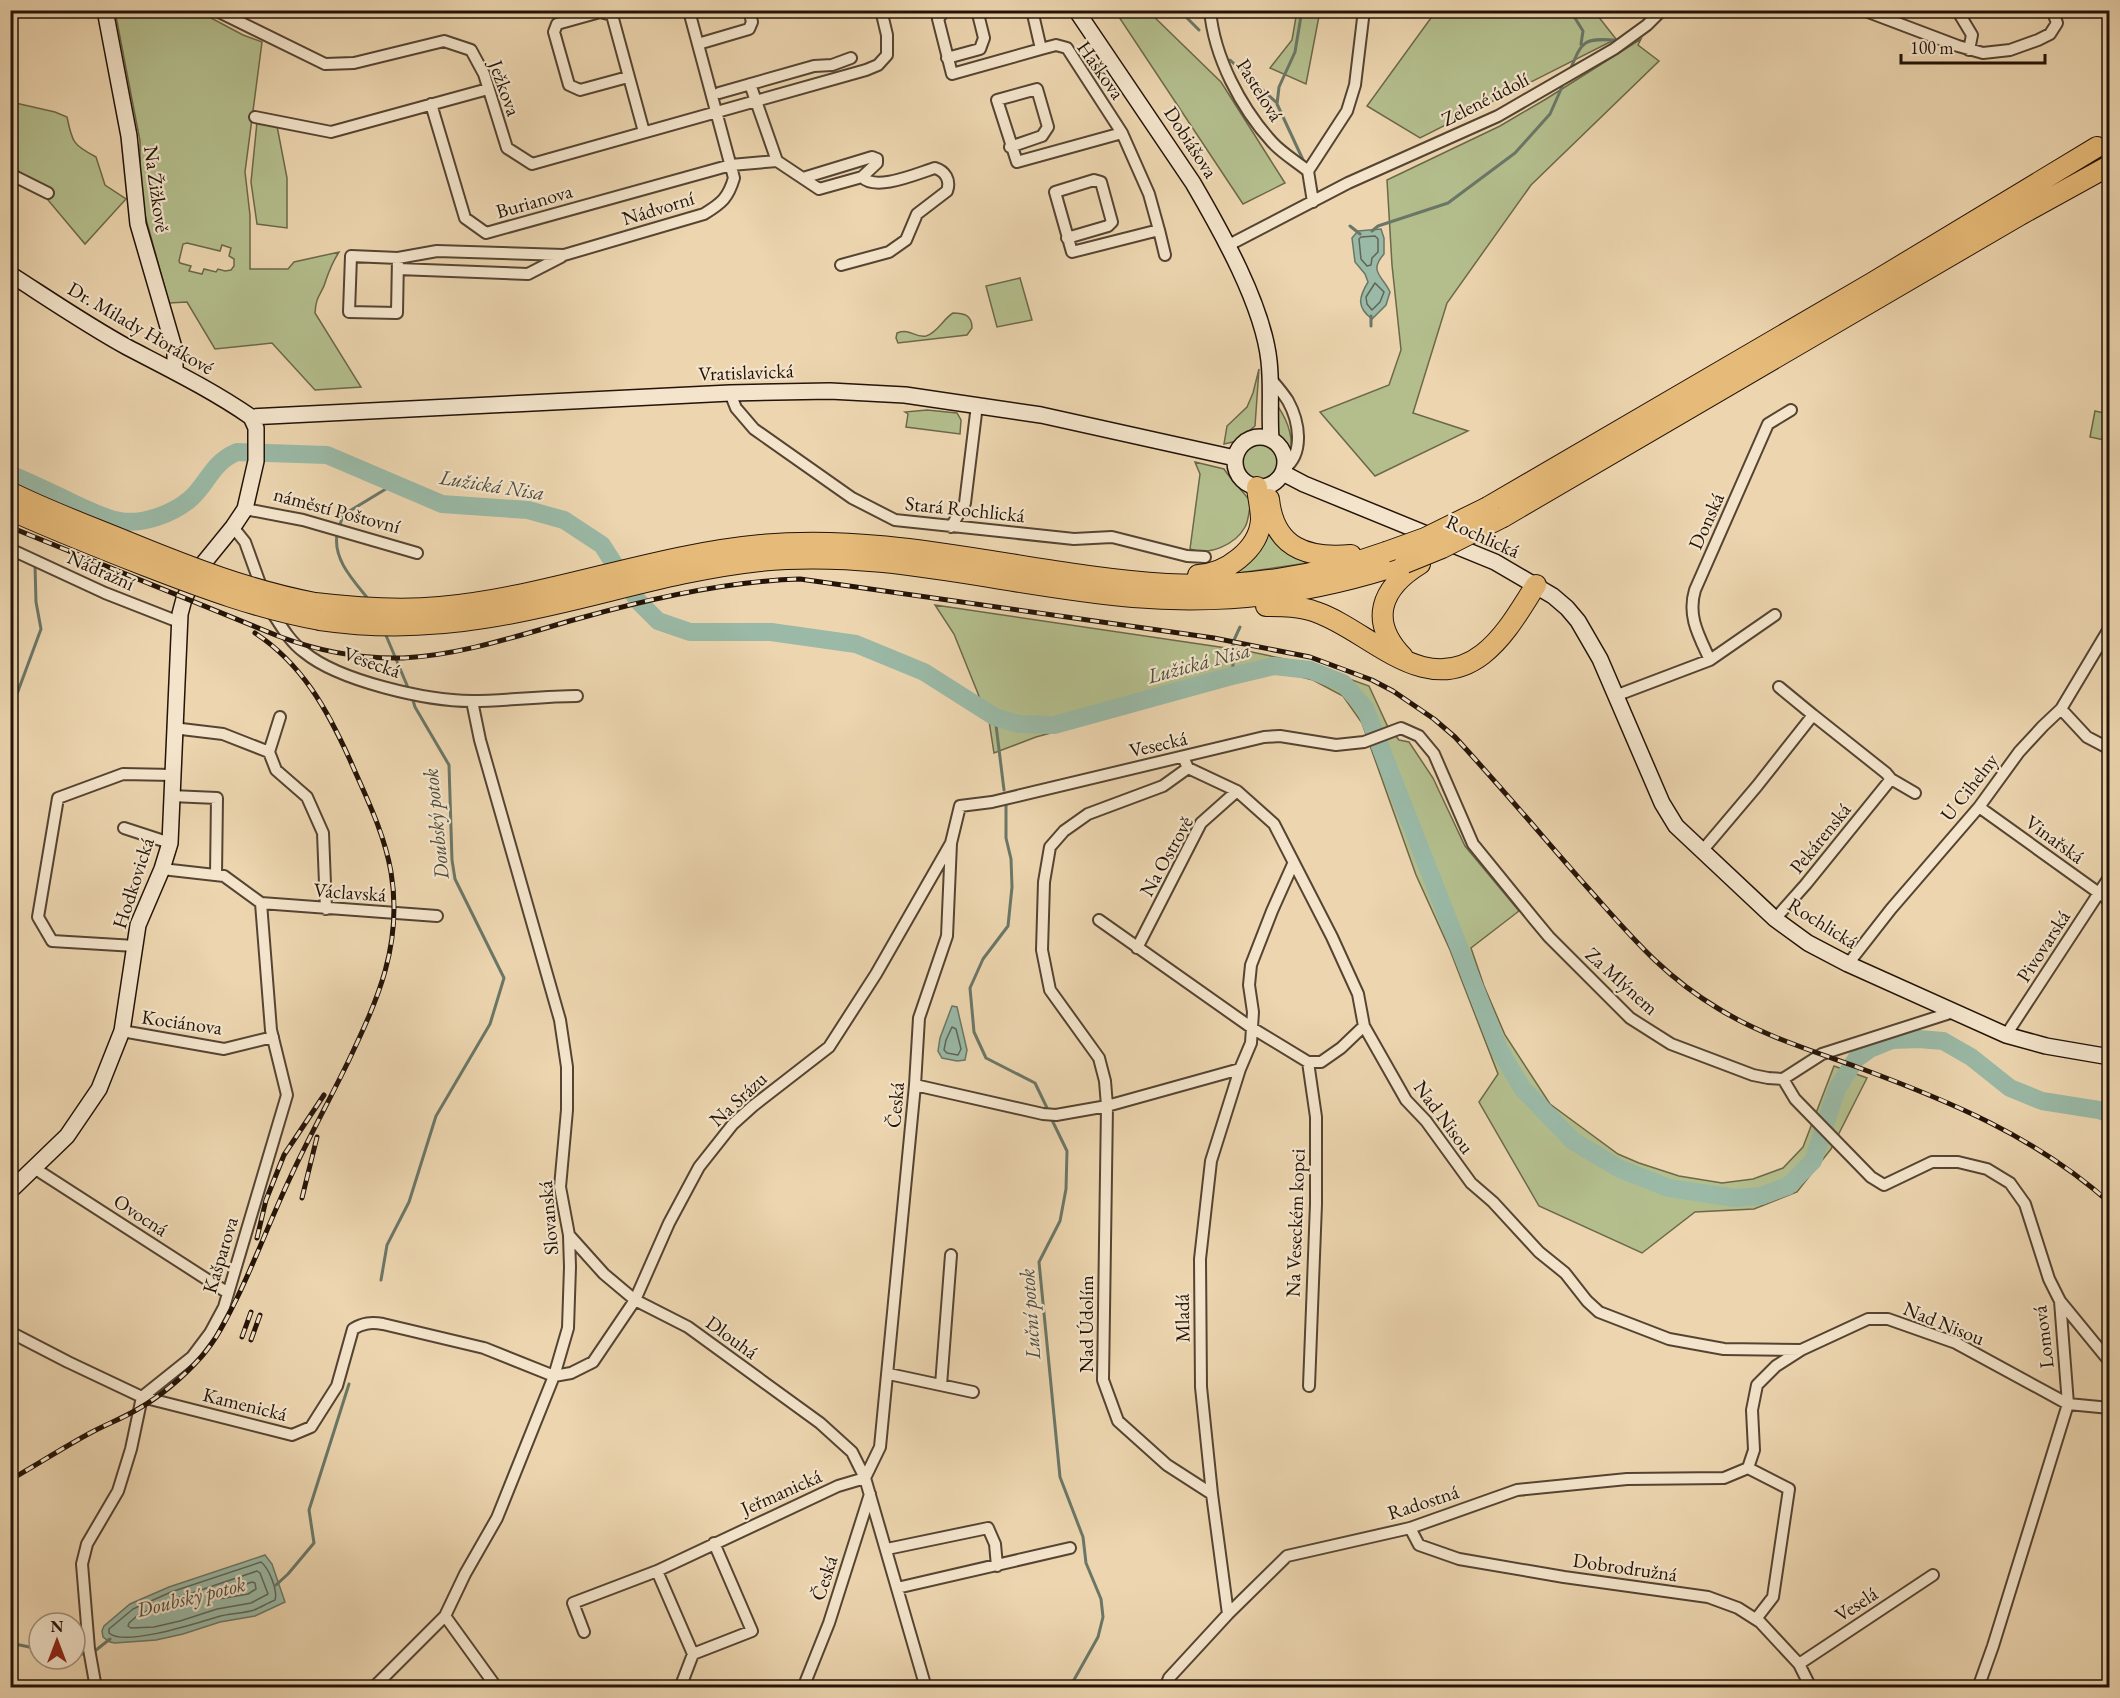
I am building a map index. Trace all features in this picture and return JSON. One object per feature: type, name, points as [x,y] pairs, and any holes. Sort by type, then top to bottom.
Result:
[{"type":"highway","points":[[442,615],[485,618],[659,577],[762,561],[845,559],[932,568],[1102,594],[1202,600],[1276,595],[1403,570],[2097,147]]},
{"type":"highway","points":[[10,510],[189,583],[252,605],[317,611],[392,626],[442,615],[484,601],[577,580],[707,552],[761,545],[847,544],[1167,584],[1242,582],[1312,573],[1365,560],[1496,512],[2107,167]]},
{"type":"highway","points":[[1262,487],[1274,525],[1296,548],[1310,554],[1330,557],[1386,552]]},
{"type":"highway","points":[[1066,573],[1185,576],[1206,575],[1224,569],[1248,549],[1257,534],[1261,521],[1262,487]]},
{"type":"highway","points":[[10,492],[194,568],[317,611]]},
{"type":"highway","points":[[1403,570],[1385,598],[1383,613],[1384,627],[1390,642],[1409,663]]},
{"type":"highway","points":[[1150,598],[1171,604],[1233,607],[1292,606],[1316,612],[1409,663],[1439,669],[1469,662],[1482,655],[1505,630],[1536,585]]},
{"type":"street","name":"Na Žižkově","points":[[105,10],[129,136],[138,224],[175,351],[175,370]]},
{"type":"street","name":"Ježkova","points":[[215,10],[325,64],[354,63],[444,41],[471,50],[484,74],[507,148],[532,164],[756,102],[878,65],[887,55],[887,35],[881,10]]},
{"type":"street","points":[[691,10],[688,11],[731,165]]},
{"type":"street","points":[[698,44],[749,29],[752,22],[749,10]]},
{"type":"street","points":[[945,10],[938,19],[947,58],[980,49],[984,38],[977,10]]},
{"type":"street","points":[[1032,10],[1041,49]]},
{"type":"street","name":"Dobiášova","points":[[1076,10],[1193,183],[1227,246],[1254,306],[1264,332],[1276,386],[1264,438]]},
{"type":"street","name":"Pastelová","points":[[1210,10],[1223,67],[1248,109],[1272,143],[1308,171]]},
{"type":"street","points":[[1313,202],[1308,171],[1347,111],[1355,84],[1364,10]]},
{"type":"street","name":"Zelené údolí","points":[[1227,246],[1348,183],[1497,116],[1614,49],[1647,26],[1662,10]]},
{"type":"street","points":[[1863,10],[1969,50],[1983,53],[2010,50],[2050,34],[2054,29],[2056,19],[2052,10]]},
{"type":"street","points":[[1957,10],[1972,35],[1969,50]]},
{"type":"street","points":[[628,77],[580,90],[569,85],[554,32],[557,24],[600,12],[612,15],[644,132]]},
{"type":"street","name":"Haškova","points":[[947,58],[952,74],[1056,45],[1067,48],[1122,133],[1149,194],[1166,255]]},
{"type":"street","points":[[719,93],[814,66],[832,65],[851,58]]},
{"type":"street","points":[[750,84],[777,161],[819,189],[862,177],[877,163],[877,159],[875,157],[803,178]]},
{"type":"street","points":[[1010,147],[1042,136],[1048,127],[1037,88],[997,100],[1010,147],[1017,162],[1122,133]]},
{"type":"street","points":[[255,117],[331,132],[488,90]]},
{"type":"street","name":"Burianova","points":[[431,104],[465,218],[486,233],[731,165],[777,161]]},
{"type":"street","name":"Nádvorní","points":[[398,263],[397,313],[349,312],[351,256],[398,263],[528,274],[564,255],[704,214],[721,204],[730,192],[734,178],[731,165]]},
{"type":"street","points":[[841,265],[888,252],[906,240],[917,214],[947,191],[949,186],[945,174],[935,168],[881,184],[865,182],[862,177]]},
{"type":"street","points":[[10,174],[48,193]]},
{"type":"street","points":[[1067,238],[1108,226],[1112,222],[1101,182],[1094,180],[1055,192],[1067,238],[1072,252],[1159,230]]},
{"type":"street","name":"Nádvorní","points":[[398,263],[437,251],[564,255]]},
{"type":"street","name":"Dr. Milady Horákové","points":[[10,274],[83,321],[127,347],[175,370],[251,417]]},
{"type":"street","name":"Dobiášova","points":[[1254,306],[1265,361],[1264,438]]},
{"type":"street","points":[[1276,386],[1295,418],[1298,434],[1297,450],[1291,464],[1278,479],[1262,487],[1249,484],[1239,475],[1235,458],[1242,445],[1264,438],[1279,445],[1283,452],[1283,471]]},
{"type":"street","name":"Vratislavická","points":[[251,417],[729,393],[841,392],[905,395],[977,405],[1098,427],[1235,458]]},
{"type":"street","name":"Stará Rochlická","points":[[729,393],[736,408],[754,429],[852,498],[894,520],[1074,539],[1112,537],[1187,556],[1205,557]]},
{"type":"street","points":[[951,527],[965,502],[977,405]]},
{"type":"street","name":"Donská","points":[[1710,660],[1691,611],[1695,590],[1768,424],[1791,410]]},
{"type":"street","name":"náměstí Poštovní","points":[[179,622],[184,598],[198,570],[246,509],[256,461],[256,428],[251,417]]},
{"type":"street","name":"Rochlická","points":[[1283,471],[1304,484],[1495,562],[1553,596],[1578,621],[1600,659],[1662,803],[1676,826],[1775,918],[1808,943],[1848,964],[2006,1035],[2046,1046],[2109,1057]]},
{"type":"street","name":"náměstí Poštovní","points":[[246,509],[303,520],[417,554]]},
{"type":"street","name":"Vesecká","points":[[233,527],[245,542],[269,607],[283,629],[304,653],[344,675],[417,695],[472,701],[577,696]]},
{"type":"street","name":"Nádražní","points":[[10,549],[105,593],[179,622]]},
{"type":"street","points":[[1615,696],[1710,660],[1775,615]]},
{"type":"street","name":"Hodkovická","points":[[10,1191],[67,1136],[99,1089],[122,1031],[138,925],[162,869],[170,843],[179,622]]},
{"type":"street","name":"U Cihelny","points":[[1848,964],[1891,909],[1979,807],[2019,752],[2061,710],[2109,627]]},
{"type":"street","points":[[1779,687],[1886,773],[1891,780],[1915,793]]},
{"type":"street","name":"Slovanská","points":[[373,1688],[445,1616],[465,1574],[497,1518],[554,1376],[568,1328],[569,1235],[560,1187],[567,1110],[567,1067],[560,1020],[480,740],[472,701]]},
{"type":"street","points":[[2061,710],[2087,737],[2109,749]]},
{"type":"street","points":[[1702,851],[1813,715]]},
{"type":"street","points":[[280,717],[269,752],[276,770],[307,797],[323,833],[326,909]]},
{"type":"street","points":[[173,728],[223,734],[269,752]]},
{"type":"street","name":"Vesecká","points":[[951,843],[960,806],[992,802],[1264,737],[1280,736],[1336,746],[1364,742],[1398,730]]},
{"type":"street","name":"Za Mlýnem","points":[[1398,730],[1419,736],[1434,754],[1473,844],[1550,938],[1630,1018],[1671,1044],[1753,1075],[1783,1079]]},
{"type":"street","points":[[1183,757],[1188,768]]},
{"type":"street","name":"Nad Nisou","points":[[1188,768],[1237,791],[1274,824],[1358,994],[1364,1026],[1406,1100],[1426,1121],[1471,1183],[1493,1202],[1539,1252],[1565,1273],[1587,1301],[1599,1312],[1670,1339],[1724,1349],[1801,1350]]},
{"type":"street","name":"Nad Údolím","points":[[1188,768],[1163,786],[1088,814],[1064,831],[1050,847],[1044,882],[1042,950],[1050,990],[1099,1058],[1105,1081],[1107,1106],[1103,1380],[1118,1421],[1167,1465],[1212,1494]]},
{"type":"street","points":[[135,946],[52,941],[38,917],[58,798],[123,774],[172,776]]},
{"type":"street","name":"Pekárenská","points":[[1775,918],[1806,884],[1891,780]]},
{"type":"street","name":"Na Ostrově","points":[[1137,948],[1201,823],[1237,791]]},
{"type":"street","points":[[171,796],[217,798],[216,875]]},
{"type":"street","name":"Vinařská","points":[[1979,807],[2109,901]]},
{"type":"street","points":[[124,828],[170,843]]},
{"type":"street","name":"Česká","points":[[865,1478],[880,1446],[915,1085],[919,1018],[947,936],[951,843]]},
{"type":"street","name":"Na Srázu","points":[[554,1376],[571,1372],[593,1362],[635,1300],[669,1223],[699,1167],[733,1125],[753,1106],[828,1047],[876,974],[951,843]]},
{"type":"street","points":[[1252,1029],[1253,1012],[1249,986],[1251,965],[1293,864]]},
{"type":"street","points":[[162,869],[224,876],[261,903]]},
{"type":"street","name":"Pivovarská","points":[[2006,1035],[2109,876]]},
{"type":"street","name":"Václavská","points":[[261,903],[437,916]]},
{"type":"street","name":"Kašparova","points":[[142,1397],[192,1357],[210,1333],[224,1307],[287,1095],[273,1037],[261,903]]},
{"type":"street","points":[[1100,920],[1252,1029],[1308,1062],[1321,1062],[1341,1048],[1364,1026]]},
{"type":"street","points":[[1783,1079],[1822,1054],[1953,1012]]},
{"type":"street","name":"Mladá","points":[[1228,1614],[1201,1387],[1200,1260],[1211,1161],[1240,1069],[1251,1043],[1252,1029]]},
{"type":"street","name":"Kociánova","points":[[122,1031],[224,1048],[273,1037]]},
{"type":"street","name":"Na Veseckém kopci","points":[[1308,1062],[1316,1117],[1316,1204],[1310,1386]]},
{"type":"street","points":[[915,1085],[1056,1115],[1107,1106],[1240,1069]]},
{"type":"street","name":"Lomová","points":[[1783,1079],[1795,1099],[1814,1119],[1871,1177],[1884,1185],[1932,1162],[1958,1162],[1987,1169],[2010,1183],[2025,1204],[2049,1279],[2060,1301],[2068,1404],[1994,1646],[1978,1688]]},
{"type":"street","name":"Ovocná","points":[[34,1168],[228,1293]]},
{"type":"street","name":"Dlouhá","points":[[569,1235],[604,1274],[635,1300],[688,1327],[820,1423],[852,1452],[865,1478]]},
{"type":"street","points":[[941,1385],[951,1255]]},
{"type":"street","points":[[2060,1301],[2109,1362]]},
{"type":"street","name":"Nad Nisou","points":[[1748,1468],[1754,1450],[1752,1410],[1757,1385],[1776,1366],[1801,1350],[1868,1319],[1888,1319],[1956,1343],[2068,1404]]},
{"type":"street","name":"Kamenická","points":[[10,1332],[142,1397],[292,1435],[311,1427],[337,1386],[353,1329],[367,1323],[484,1348],[554,1376]]},
{"type":"street","points":[[888,1374],[973,1392]]},
{"type":"street","points":[[96,1688],[91,1667],[82,1564],[87,1544],[118,1491],[131,1449],[142,1397]]},
{"type":"street","points":[[2068,1404],[2109,1408]]},
{"type":"street","points":[[1748,1468],[1789,1489],[1773,1597],[1756,1619]]},
{"type":"street","name":"Radostná","points":[[1165,1688],[1169,1678],[1228,1614],[1287,1556],[1410,1528],[1516,1490],[1627,1479],[1724,1478],[1748,1468]]},
{"type":"street","points":[[865,1478],[926,1688]]},
{"type":"street","name":"Jeřmanická","points":[[584,1632],[573,1603],[657,1571],[838,1486],[865,1478]]},
{"type":"street","name":"Česká","points":[[803,1688],[829,1623],[870,1494]]},
{"type":"street","points":[[887,1549],[988,1528],[995,1544],[997,1566]]},
{"type":"street","name":"Dobrodružná","points":[[1410,1528],[1419,1545],[1459,1559],[1564,1577],[1708,1597],[1738,1608],[1756,1619],[1799,1664],[1811,1688]]},
{"type":"street","points":[[693,1654],[752,1631],[714,1543]]},
{"type":"street","points":[[897,1588],[1070,1548]]},
{"type":"street","points":[[657,1571],[693,1654],[680,1688]]},
{"type":"street","name":"Veselá","points":[[1799,1664],[1933,1575]]},
{"type":"street","points":[[445,1616],[497,1688]]},
{"type":"street","points":[[999,1688],[1035,1688]]},
{"type":"green space","points":[[115,11],[198,11],[243,35],[262,42],[245,172],[250,215],[250,269],[288,269],[294,262],[339,252],[318,298],[315,313],[361,387],[315,390],[272,343],[215,349],[187,302],[169,303],[140,197],[140,141]],"holes":[[[187,243],[220,251],[222,245],[231,248],[229,256],[234,259],[234,266],[231,270],[218,269],[216,272],[204,269],[202,274],[189,271],[191,266],[179,261],[183,244]]]},
{"type":"green space","points":[[1115,11],[1148,11],[1221,82],[1285,183],[1243,204]]},
{"type":"green space","points":[[1297,11],[1320,11],[1306,84],[1270,68],[1292,40]]},
{"type":"green space","points":[[1436,11],[1594,11],[1616,39],[1420,138],[1367,106]]},
{"type":"green space","points":[[1641,39],[1638,45],[1659,61],[1531,185],[1447,303],[1413,413],[1468,431],[1375,476],[1320,412],[1389,385],[1401,350],[1392,265],[1387,180],[1500,126]]},
{"type":"green space","points":[[11,102],[67,117],[75,142],[96,157],[105,185],[126,199],[85,244],[43,194],[11,174]]},
{"type":"green space","points":[[257,122],[277,126],[287,178],[287,228],[257,224],[251,182]]},
{"type":"green space","points":[[1020,278],[1032,320],[997,327],[986,286]]},
{"type":"green space","points":[[953,313],[964,314],[971,320],[972,328],[967,335],[898,343],[897,333],[906,332],[926,336],[934,332]]},
{"type":"green space","points":[[1259,369],[1255,426],[1237,441],[1224,444],[1227,426],[1247,407]]},
{"type":"green space","points":[[1274,401],[1288,426],[1292,454],[1275,429]]},
{"type":"green space","points":[[927,410],[957,413],[961,420],[960,434],[906,427],[908,414],[905,412]]},
{"type":"green space","points":[[2095,411],[2109,414],[2109,441],[2090,437]]},
{"type":"green space","points":[[1260,442],[1273,448],[1279,461],[1273,474],[1260,480],[1247,474],[1241,461],[1247,448]]},
{"type":"green space","points":[[1195,462],[1224,469],[1251,502],[1248,518],[1241,533],[1228,544],[1213,550],[1190,549],[1200,474]]},
{"type":"green space","points":[[1267,528],[1314,562],[1232,574]]},
{"type":"green space","points":[[935,605],[1247,651],[1308,664],[1369,686],[1387,725],[1399,740],[1409,742],[1433,778],[1465,846],[1519,911],[1471,948],[1505,1035],[1550,1104],[1618,1154],[1639,1163],[1679,1176],[1722,1183],[1753,1179],[1783,1168],[1803,1147],[1834,1066],[1867,1078],[1831,1149],[1797,1192],[1754,1209],[1695,1212],[1642,1253],[1539,1206],[1479,1102],[1498,1074],[1450,950],[1416,875],[1362,723],[1343,696],[1313,680],[1278,671],[1036,737],[994,753],[989,721],[954,634]]},
{"type":"water","points":[[1381,229],[1384,238],[1384,254],[1379,260],[1377,270],[1390,292],[1386,305],[1372,319],[1361,306],[1361,297],[1368,282],[1365,274],[1355,262],[1352,238],[1358,231]]},
{"type":"water","points":[[952,1006],[957,1007],[967,1050],[965,1060],[942,1058],[938,1051],[940,1038]]},
{"type":"water","points":[[265,1555],[272,1564],[285,1602],[255,1616],[220,1622],[156,1640],[115,1643],[103,1637],[104,1626],[130,1604],[169,1587]]},
{"type":"waterway","points":[[1179,10],[1199,30]]},
{"type":"waterway","points":[[1302,10],[1295,52],[1279,87],[1277,104],[1304,162]]},
{"type":"waterway","points":[[1570,10],[1583,31],[1581,44]]},
{"type":"waterway","points":[[1570,70],[1577,53],[1589,41],[1614,40]]},
{"type":"waterway","points":[[1230,60],[1277,103]]},
{"type":"waterway","points":[[1372,231],[1378,226],[1448,203],[1515,153],[1550,114],[1562,87]]},
{"type":"waterway","points":[[1350,226],[1360,234]]},
{"type":"waterway","points":[[1371,316],[1371,326]]},
{"type":"waterway","name":"Lužická Nisa","points":[[10,474],[103,517],[129,522],[147,520],[182,505],[195,494],[221,462],[237,452],[327,455],[442,504],[528,510],[564,520],[602,545],[638,601],[658,621],[690,632],[771,632],[856,644],[924,672],[995,717],[1018,724],[1054,725],[1274,666],[1310,670],[1343,683],[1365,708],[1499,1049],[1522,1088],[1573,1141],[1620,1169],[1669,1188],[1735,1198],[1761,1196],[1788,1186],[1813,1161],[1837,1089],[1856,1059],[1870,1049],[1892,1040],[1943,1041],[1971,1057],[2010,1088],[2042,1101],[2099,1110],[2110,1114]]},
{"type":"waterway","name":"Doubský potok","points":[[339,528],[343,515],[394,484]]},
{"type":"waterway","name":"Doubský potok","points":[[337,535],[341,562],[369,600]]},
{"type":"waterway","points":[[10,740],[14,702],[41,629],[36,602],[35,565]]},
{"type":"waterway","points":[[1234,640],[1240,627]]},
{"type":"waterway","name":"Doubský potok","points":[[385,633],[409,690]]},
{"type":"waterway","points":[[1228,677],[1233,666],[1233,643]]},
{"type":"waterway","name":"Doubský potok","points":[[381,1280],[387,1245],[409,1202],[436,1116],[490,1024],[504,978],[455,879],[452,860],[449,765],[415,707],[412,697]]},
{"type":"waterway","name":"Luční potok","points":[[995,717],[1004,790]]},
{"type":"waterway","name":"Luční potok","points":[[1006,801],[1006,838],[1011,859],[1012,887],[1008,926],[983,959],[970,988],[974,1032],[986,1058],[1035,1083],[1049,1112]]},
{"type":"waterway","name":"Luční potok","points":[[1051,1118],[1067,1151],[1066,1189],[1060,1221],[1039,1262],[1060,1477],[1083,1537],[1086,1563],[1101,1599],[1103,1617],[1098,1637],[1070,1687]]},
{"type":"waterway","name":"Doubský potok","points":[[276,1585],[314,1543],[309,1510],[349,1384]]},
{"type":"waterway","name":"Doubský potok","points":[[87,1654],[91,1654],[110,1639]]},
{"type":"waterway","name":"Doubský potok","points":[[10,1643],[27,1647]]},
{"type":"tram line","points":[[2098,10],[2110,30]]},
{"type":"railway","points":[[10,527],[278,636],[324,650],[371,657],[403,658],[447,653],[659,598],[744,583],[800,579],[1214,638],[1310,657],[1372,680],[1393,691],[1434,719],[1455,737],[1633,938],[1664,968],[1699,996],[1735,1018],[1769,1034],[1925,1093],[1990,1123],[2052,1158],[2110,1203]]},
{"type":"railway","points":[[10,1480],[98,1429],[147,1404],[180,1378],[207,1349],[237,1298],[290,1178],[359,1039],[385,970],[391,947],[394,898],[388,857],[374,815],[341,741],[312,689],[300,673],[272,645],[255,633]]},
{"type":"railway","points":[[257,1238],[266,1200],[284,1155],[324,1095]]},
{"type":"railway","points":[[302,1198],[317,1137]]},
{"type":"railway","points":[[242,1337],[251,1312]]},
{"type":"railway","points":[[251,1340],[260,1315]]}]
